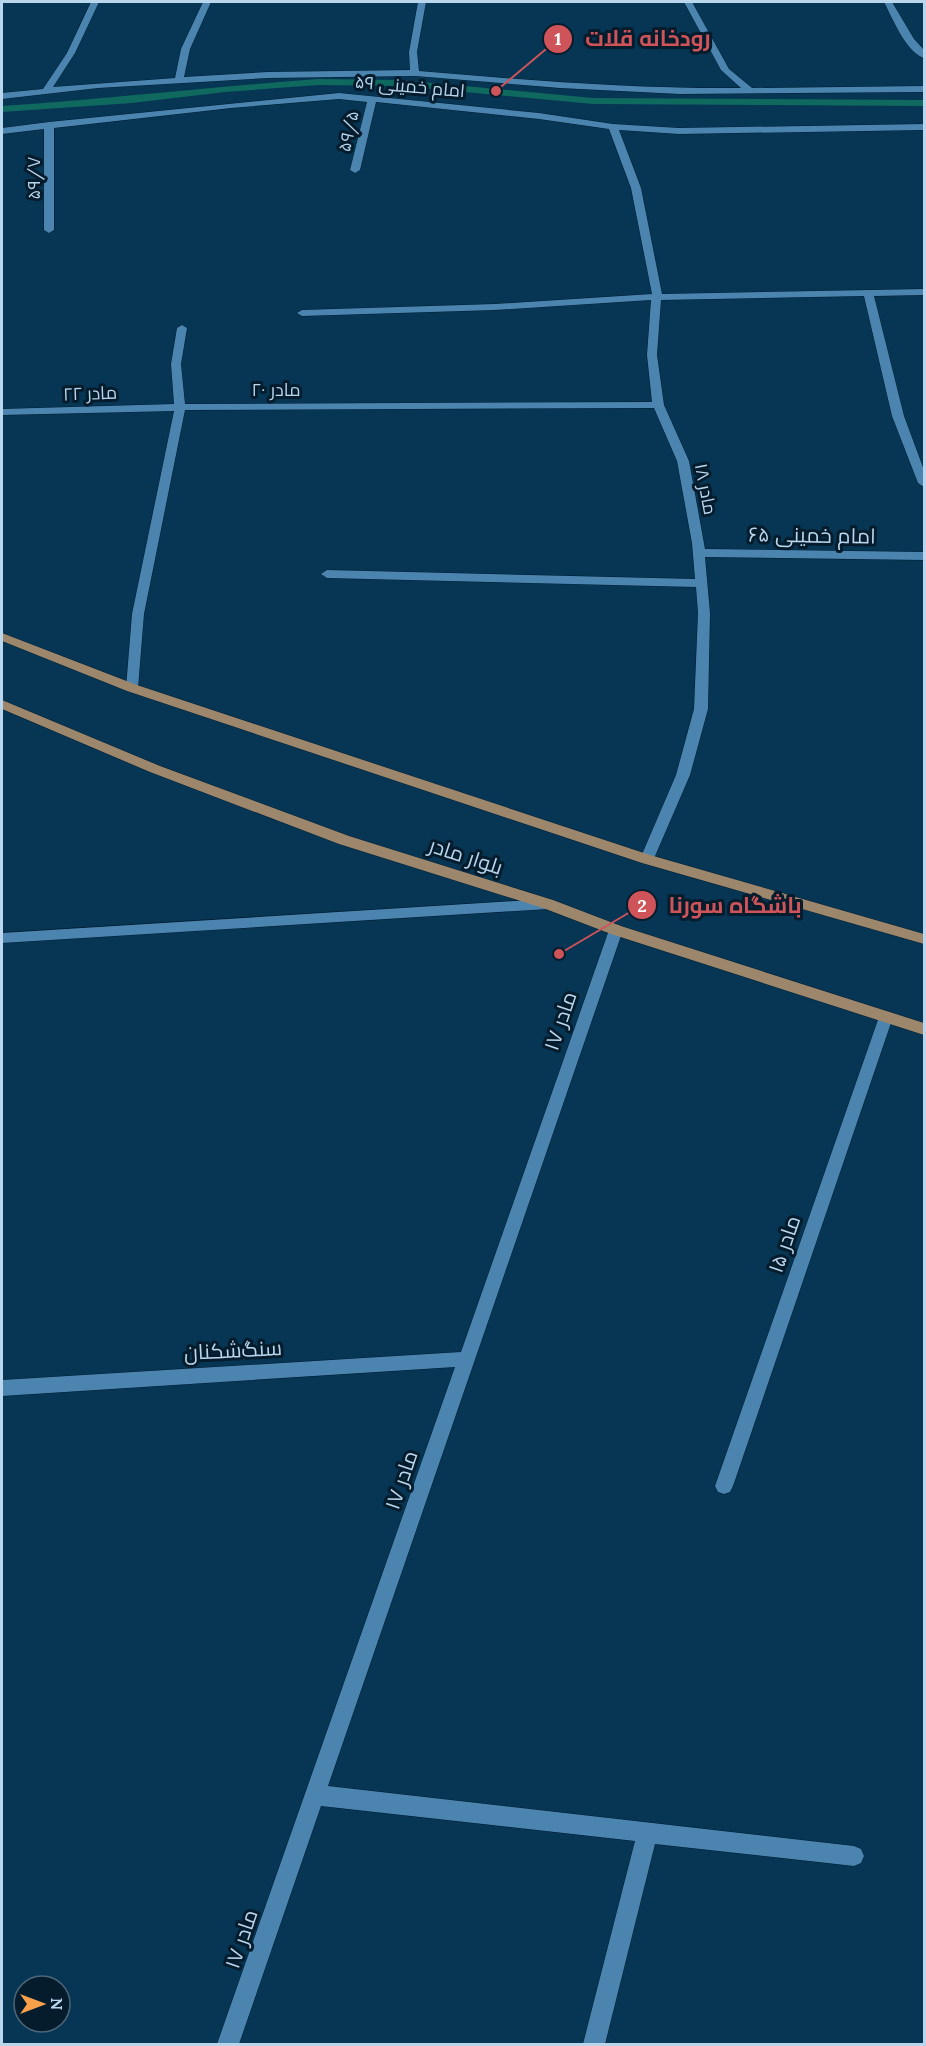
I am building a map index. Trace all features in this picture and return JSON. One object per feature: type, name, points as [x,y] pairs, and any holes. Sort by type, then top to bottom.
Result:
[{"type":"main road","points":[[2,637],[132,688],[647,859],[924,939]]},
{"type":"main road","name":"بلوار مادر","points":[[2,704],[155,769],[344,840],[548,904],[616,930],[924,1029]]},
{"type":"street","points":[[46,91],[71,53],[95,2]]},
{"type":"street","points":[[179,80],[185,46],[196,29],[207,2]]},
{"type":"street","points":[[415,73],[413,51],[422,2]]},
{"type":"street","points":[[688,2],[725,70],[752,92]]},
{"type":"street","points":[[888,2],[910,40],[924,55]]},
{"type":"street","name":"امام خمینی ۵۹","points":[[2,96],[179,80],[268,75],[415,73],[560,85],[680,91],[924,89]]},
{"type":"street","name":"امام خمینی ۵۹","points":[[2,131],[328,97],[372,99],[539,116],[613,127],[679,131],[924,127]]},
{"type":"street","name":"۵۹/۵","points":[[355,170],[372,99]]},
{"type":"street","name":"۵۹/۷","points":[[49,125],[49,230]]},
{"type":"street","name":"مادر ۱۸","points":[[613,127],[636,188],[650,251],[656,297],[652,355],[658,405],[683,461],[699,553],[704,613],[701,709],[683,775],[647,859]]},
{"type":"street","points":[[302,313],[495,307],[656,297],[924,292]]},
{"type":"street","points":[[868,293],[898,416],[924,483]]},
{"type":"street","points":[[132,688],[138,614],[180,407],[176,364],[182,328]]},
{"type":"street","name":"مادر ۲۰","points":[[180,407],[658,405]]},
{"type":"street","name":"مادر ۲۲","points":[[2,412],[180,407]]},
{"type":"street","name":"امام خمینی ۶۵","points":[[699,553],[924,556]]},
{"type":"street","points":[[327,573],[701,582]]},
{"type":"street","points":[[2,938],[548,904]]},
{"type":"street","name":"مادر ۱۷","points":[[228,2044],[616,930]]},
{"type":"street","name":"مادر ۱۵","points":[[724,1486],[886,1017]]},
{"type":"street","name":"سنگ‌شکنان","points":[[2,1388],[467,1359]]},
{"type":"street","points":[[315,1795],[854,1856]]},
{"type":"street","points":[[594,2044],[647,1834]]},
{"type":"waterway","points":[[2,109],[132,100],[225,89],[318,82],[400,83],[593,101],[924,103]]},
{"type":"place","name":"رودخانه قلات","points":[[496,91]]},
{"type":"place","name":"باشگاه سورنا","points":[[559,954]]}]
